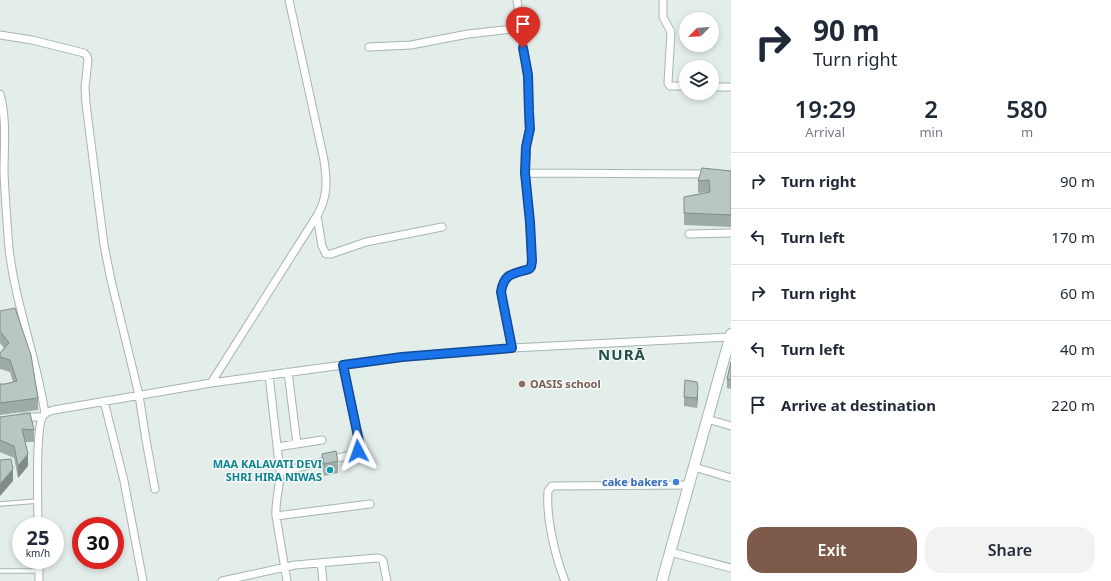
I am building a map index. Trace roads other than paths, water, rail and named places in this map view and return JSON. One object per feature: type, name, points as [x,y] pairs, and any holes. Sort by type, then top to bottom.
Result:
[{"type":"main road","points":[[662,581],[729,350],[731,335]]},
{"type":"street","points":[[211,383],[317,216],[323,205],[326,194],[327,179],[324,160],[289,0]]},
{"type":"street","points":[[512,348],[501,292],[505,278],[531,267],[530,222],[525,173],[526,147],[530,129],[528,75],[517,0]]},
{"type":"street","points":[[663,0],[663,18],[671,32],[668,83],[670,86],[679,86]]},
{"type":"street","points":[[369,47],[411,45],[468,34],[521,28]]},
{"type":"street","points":[[0,35],[32,40],[84,53],[87,56],[88,60],[85,87],[86,104],[104,245],[114,294],[139,395],[155,489]]},
{"type":"street","points":[[719,87],[731,87]]},
{"type":"street","points":[[0,94],[3,113],[4,174],[12,266],[18,298],[38,376],[44,415],[38,447],[38,517]]},
{"type":"street","points":[[525,173],[715,174]]},
{"type":"street","points":[[317,216],[322,246],[326,254],[338,252],[366,242],[442,227]]},
{"type":"street","points":[[689,234],[731,233]]},
{"type":"street","points":[[14,419],[44,415],[54,410],[211,383],[402,357],[512,348],[731,335]]},
{"type":"street","points":[[280,472],[355,454],[358,451],[360,446],[359,440],[343,365]]},
{"type":"street","points":[[288,372],[297,444]]},
{"type":"street","points":[[269,375],[280,472],[280,482],[275,507],[287,581]]},
{"type":"street","points":[[104,401],[124,481],[143,581]]},
{"type":"street","points":[[708,419],[731,426]]},
{"type":"street","points":[[277,447],[322,440]]},
{"type":"street","points":[[694,467],[731,478]]},
{"type":"street","points":[[565,581],[556,553],[548,514],[548,491],[552,486],[689,486]]},
{"type":"street","points":[[276,516],[370,504]]},
{"type":"street","points":[[670,552],[731,568]]},
{"type":"street","points":[[222,581],[239,579],[285,567],[377,558],[383,561],[387,581]]},
{"type":"street","points":[[321,563],[323,581]]},
{"type":"street","points":[[39,571],[39,581]]},
{"type":"lane","points":[[0,504],[38,501]]},
{"type":"lane","points":[[0,571],[39,571]]},
{"type":"place","name":"OASIS school","points":[[522,384]]},
{"type":"place","name":"MAA KALAVATI DEVI SHRI HIRA NIWAS","points":[[330,470]]},
{"type":"place","name":"cake bakers","points":[[676,482]]},
{"type":"district","name":"NURĀ","points":[[622,355]]}]
